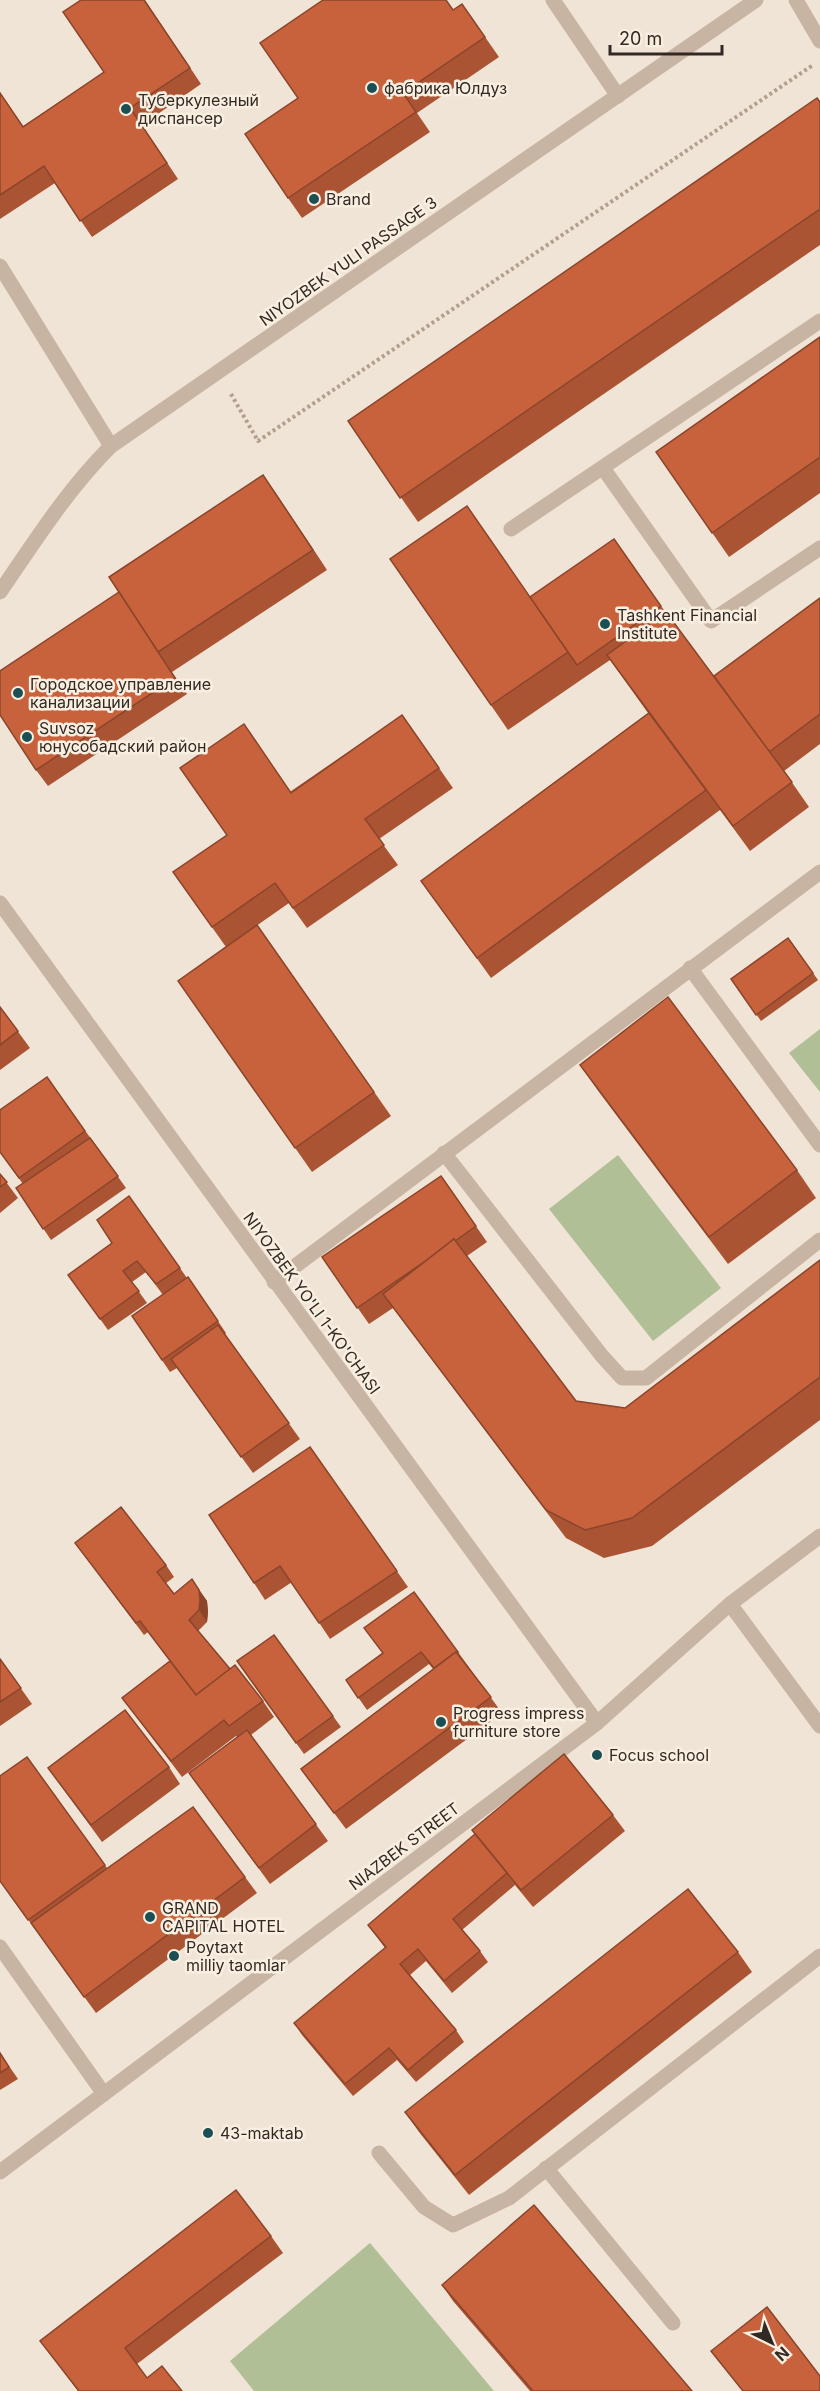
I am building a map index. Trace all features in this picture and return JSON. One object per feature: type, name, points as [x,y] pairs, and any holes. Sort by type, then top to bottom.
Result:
[{"type":"street","points":[[553,0],[618,96]]},
{"type":"street","name":"NIYOZBEK YULI PASSAGE 3","points":[[0,592],[62,501],[85,471],[111,446],[756,0]]},
{"type":"street","points":[[796,0],[820,41]]},
{"type":"street","points":[[0,266],[111,446]]},
{"type":"street","points":[[511,530],[820,321]]},
{"type":"street","points":[[603,468],[711,621],[820,548]]},
{"type":"street","points":[[274,1282],[820,872]]},
{"type":"street","name":"NIYOZBEK YO'LI 1-KO'CHASI","points":[[0,903],[597,1723]]},
{"type":"street","points":[[690,968],[820,1145]]},
{"type":"street","points":[[444,1153],[602,1356],[622,1378],[646,1378],[820,1240]]},
{"type":"street","name":"NIAZBEK STREET","points":[[0,2172],[597,1723],[730,1604],[820,1536]]},
{"type":"street","points":[[730,1604],[820,1726]]},
{"type":"street","points":[[0,1947],[104,2094]]},
{"type":"street","points":[[379,2153],[424,2207],[453,2225],[509,2198],[820,1956]]},
{"type":"street","points":[[546,2168],[673,2323]]},
{"type":"path","points":[[219,372],[258,441],[820,61]]},
{"type":"green space","points":[[820,1029],[820,1092],[789,1053]]},
{"type":"green space","points":[[618,1155],[721,1288],[653,1341],[549,1209]]},
{"type":"green space","points":[[370,2243],[494,2391],[254,2391],[230,2361]]},
{"type":"building","name":"Туберкулезный диспансер","points":[[81,0],[144,0],[190,68],[130,108],[167,163],[80,221],[44,166],[0,195],[0,93],[23,127],[104,72],[63,12]]},
{"type":"building","name":"фабрика Юлдуз","points":[[323,0],[446,0],[453,10],[462,4],[485,37],[403,93],[416,112],[288,198],[245,134],[298,98],[260,43]]},
{"type":"building","points":[[817,98],[820,102],[820,209],[400,498],[348,421]]},
{"type":"building","points":[[820,337],[820,457],[712,533],[656,452]]},
{"type":"building","points":[[263,475],[313,550],[158,652],[109,577]]},
{"type":"building","points":[[467,506],[568,652],[491,705],[390,559]]},
{"type":"building","points":[[614,539],[661,606],[577,665],[530,597]]},
{"type":"building","points":[[119,592],[175,678],[36,770],[0,715],[0,671]]},
{"type":"building","points":[[820,598],[820,714],[769,752],[714,676]]},
{"type":"building","points":[[666,612],[792,782],[733,826],[607,655]]},
{"type":"building","points":[[649,713],[706,790],[477,958],[421,881]]},
{"type":"building","points":[[402,715],[439,768],[365,819],[384,845],[293,908],[275,883],[212,927],[173,872],[227,835],[180,768],[244,724],[291,793]]},
{"type":"building","points":[[257,925],[374,1092],[295,1148],[178,981]]},
{"type":"building","points":[[788,938],[813,973],[756,1015],[731,979]]},
{"type":"building","points":[[668,997],[797,1170],[709,1237],[580,1065]]},
{"type":"building","points":[[0,1007],[18,1031],[0,1045]]},
{"type":"building","points":[[47,1077],[85,1131],[19,1178],[0,1152],[0,1110]]},
{"type":"building","points":[[90,1138],[118,1176],[43,1229],[16,1188]]},
{"type":"building","points":[[0,1174],[7,1182],[0,1187]]},
{"type":"building","points":[[441,1176],[476,1226],[357,1308],[322,1257]]},
{"type":"building","points":[[129,1196],[180,1268],[156,1284],[137,1261],[123,1271],[139,1291],[100,1319],[68,1275],[112,1243],[97,1220]]},
{"type":"building","points":[[454,1239],[576,1401],[625,1408],[820,1260],[820,1377],[632,1518],[585,1530],[546,1510],[383,1294]]},
{"type":"building","points":[[188,1277],[218,1321],[162,1360],[132,1316]]},
{"type":"building","points":[[218,1325],[289,1423],[241,1457],[171,1359]]},
{"type":"building","points":[[310,1447],[397,1571],[319,1623],[280,1566],[254,1583],[209,1515]]},
{"type":"building","points":[[121,1507],[166,1565],[157,1572],[174,1594],[192,1579],[199,1590],[199,1610],[189,1620],[230,1669],[196,1695],[140,1621],[136,1623],[75,1543]]},
{"type":"building","points":[[414,1592],[458,1652],[434,1668],[421,1652],[358,1698],[346,1680],[383,1653],[364,1628]]},
{"type":"building","points":[[274,1635],[333,1716],[296,1743],[237,1661]]},
{"type":"building","points":[[456,1652],[491,1697],[334,1813],[301,1769]]},
{"type":"building","points":[[0,1659],[21,1688],[0,1702]]},
{"type":"building","points":[[170,1661],[196,1695],[235,1665],[263,1701],[229,1726],[224,1720],[171,1761],[122,1698]]},
{"type":"building","points":[[125,1710],[169,1767],[91,1825],[48,1768]]},
{"type":"building","points":[[247,1730],[316,1824],[259,1868],[189,1773]]},
{"type":"building","points":[[564,1754],[613,1815],[521,1890],[472,1830]]},
{"type":"building","points":[[27,1757],[105,1865],[28,1920],[0,1881],[0,1776]]},
{"type":"building","name":"GRAND CAPITAL HOTEL","points":[[193,1807],[245,1877],[84,1997],[31,1923]]},
{"type":"building","points":[[475,1834],[507,1873],[453,1919],[480,1951],[444,1981],[418,1949],[400,1964],[456,2030],[408,2070],[389,2048],[345,2084],[294,2023],[386,1947],[368,1925]]},
{"type":"building","points":[[688,1889],[738,1952],[455,2175],[405,2112]]},
{"type":"building","points":[[0,2053],[9,2067],[0,2073]]},
{"type":"building","points":[[236,2190],[271,2236],[125,2348],[147,2378],[162,2366],[182,2391],[79,2391],[40,2341]]},
{"type":"building","points":[[534,2205],[692,2391],[533,2391],[442,2285]]},
{"type":"building","points":[[767,2307],[820,2376],[820,2391],[743,2391],[711,2351]]},
{"type":"place","name":"фабрика Юлдуз","points":[[372,88]]},
{"type":"place","name":"Туберкулезный диспансер","points":[[126,109]]},
{"type":"place","name":"Brand","points":[[314,199]]},
{"type":"place","name":"Tashkent Financial Institute","points":[[605,624]]},
{"type":"place","name":"Городское управление канализации","points":[[18,693]]},
{"type":"place","name":"Suvsoz юнусобадский район","points":[[27,737]]},
{"type":"place","name":"Progress impress furniture store","points":[[441,1722]]},
{"type":"place","name":"Focus school","points":[[597,1755]]},
{"type":"place","name":"GRAND CAPITAL HOTEL","points":[[150,1917]]},
{"type":"place","name":"Poytaxt milliy taomlar","points":[[174,1956]]},
{"type":"place","name":"43-maktab","points":[[208,2133]]}]
